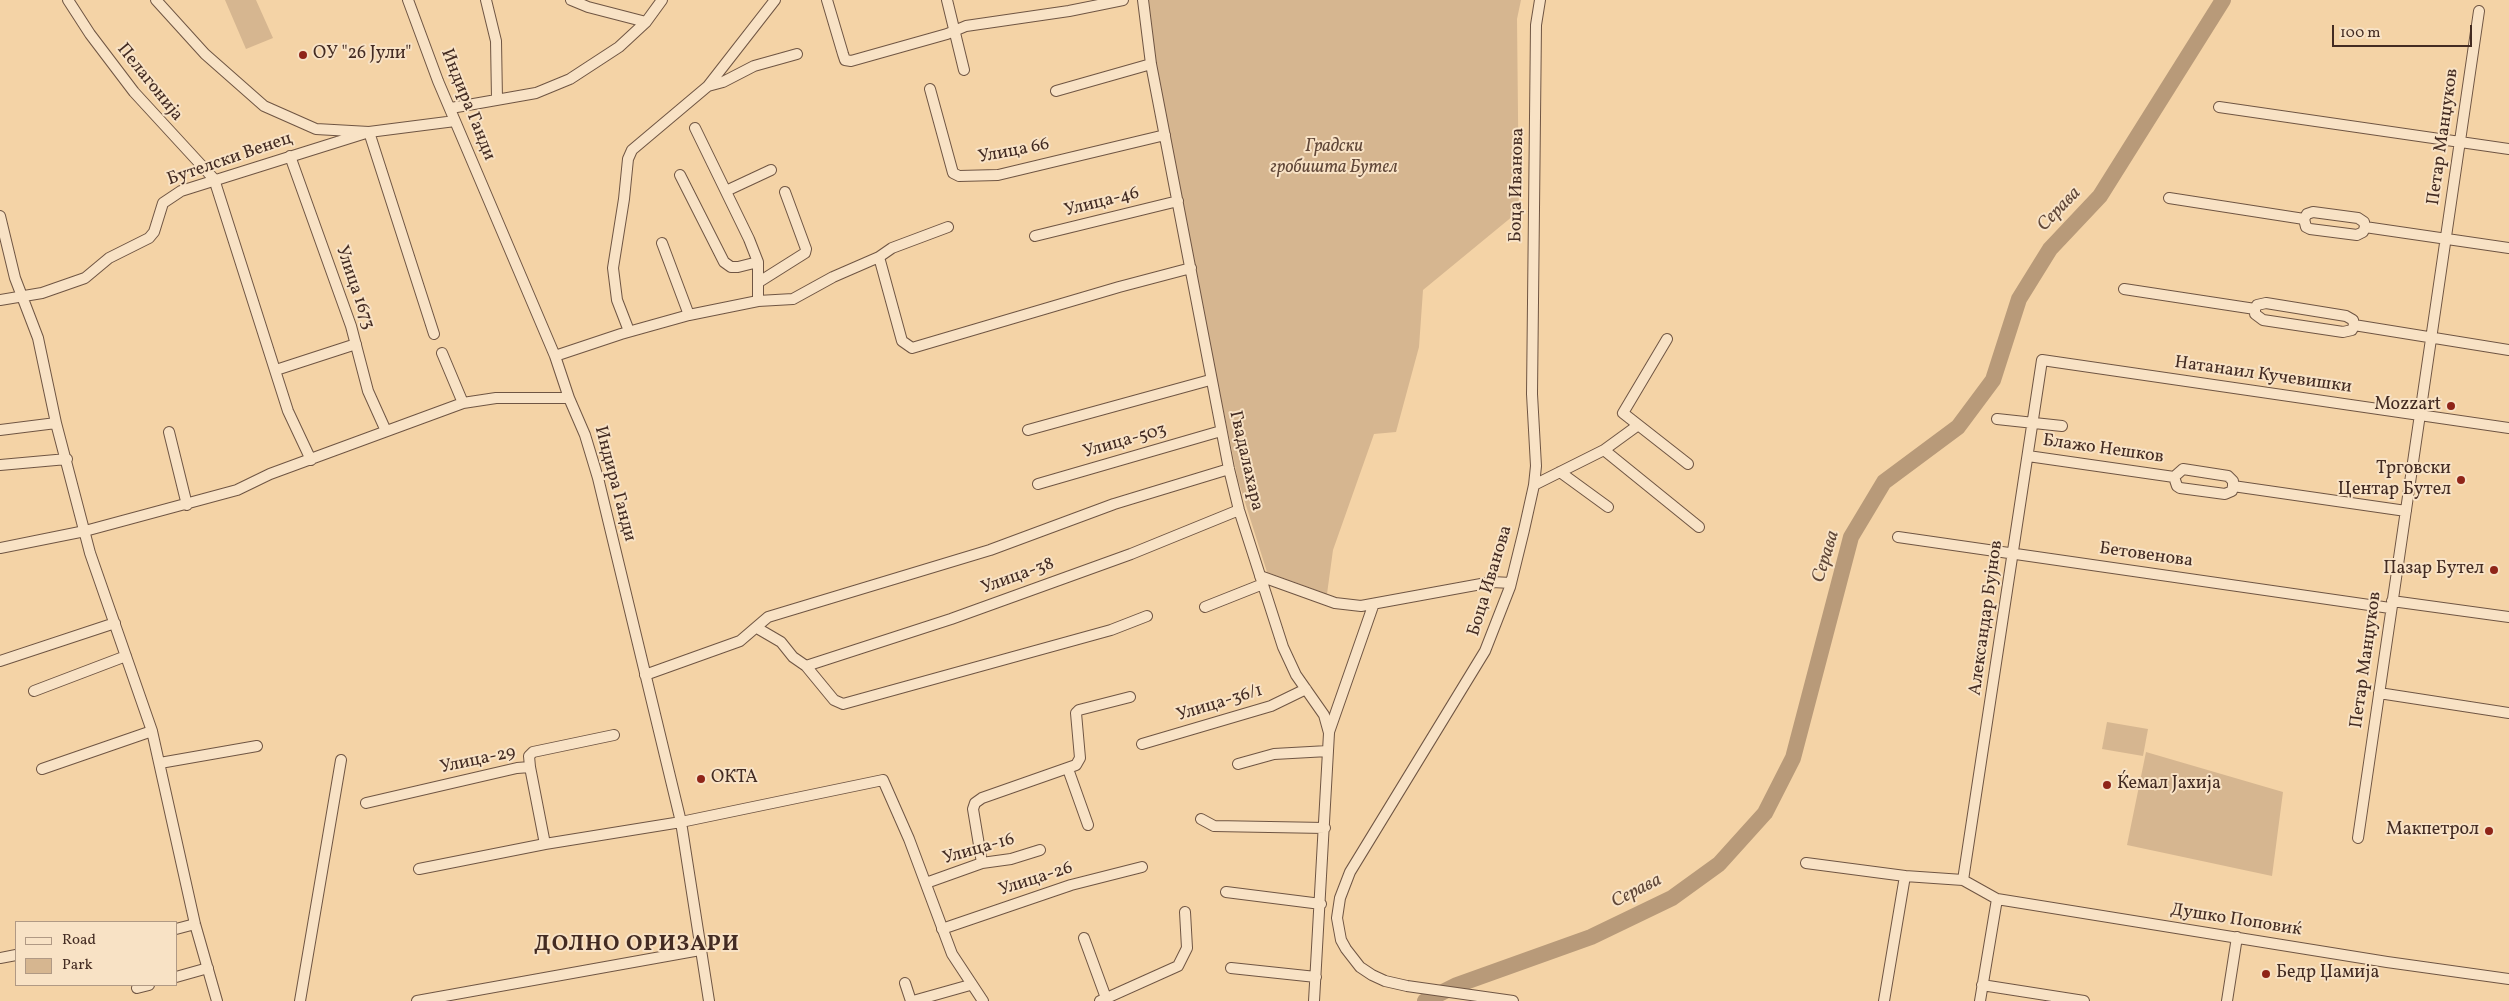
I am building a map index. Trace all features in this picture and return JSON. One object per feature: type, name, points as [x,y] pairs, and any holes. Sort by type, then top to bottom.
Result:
[{"type":"street","name":"Пелагонија","points":[[68,0],[90,34],[154,117],[214,179]]},
{"type":"street","points":[[156,0],[205,54],[264,106],[316,129],[369,132],[434,334]]},
{"type":"street","name":"Индира Ганди","points":[[408,0],[455,121],[555,356],[569,398],[586,435],[681,822],[709,1001]]},
{"type":"street","points":[[486,0],[496,41],[497,99]]},
{"type":"street","points":[[571,0],[588,7],[646,22]]},
{"type":"street","points":[[450,108],[536,93],[570,79],[619,48],[646,22],[662,0]]},
{"type":"street","points":[[629,331],[617,300],[613,268],[628,159],[632,150],[708,86],[775,0]]},
{"type":"street","points":[[827,0],[846,60],[862,59],[947,34],[955,29],[1123,0]]},
{"type":"street","points":[[947,0],[964,70]]},
{"type":"street","name":"Гвадалахара","points":[[1143,0],[1151,64],[1191,268],[1210,380],[1239,510],[1283,647],[1296,675],[1324,716],[1329,732],[1314,1001]]},
{"type":"street","name":"Боца Иванова","points":[[1513,1001],[1406,986],[1385,981],[1360,967],[1346,949],[1338,926],[1338,908],[1345,882],[1475,672],[1497,625],[1511,583],[1534,485],[1536,466],[1532,394],[1536,35],[1540,0]]},
{"type":"street","name":"Петар Манџуков","points":[[2358,838],[2479,11]]},
{"type":"street","points":[[708,86],[723,82],[754,66],[797,54]]},
{"type":"street","points":[[1056,91],[1151,64]]},
{"type":"street","name":"Улица 66","points":[[930,89],[953,173],[959,176],[998,175],[1165,135]]},
{"type":"street","points":[[2219,107],[2509,149]]},
{"type":"street","name":"Бутелски Венец","points":[[0,300],[42,293],[85,278],[110,258],[149,238],[154,232],[160,208],[167,198],[214,179],[369,132],[455,121]]},
{"type":"street","points":[[695,128],[749,239],[758,262],[758,301]]},
{"type":"street","name":"Улица 1673","points":[[290,156],[339,289],[368,392],[386,431]]},
{"type":"street","points":[[726,191],[771,170]]},
{"type":"street","points":[[680,175],[724,262],[730,267],[738,268],[758,262]]},
{"type":"street","points":[[214,179],[288,411],[311,460]]},
{"type":"street","points":[[759,282],[805,253],[806,249],[785,192]]},
{"type":"street","points":[[2169,198],[2304,219]]},
{"type":"street","name":"Улица-46","points":[[1035,236],[1178,201]]},
{"type":"street","points":[[2313,212],[2358,218],[2364,222],[2365,227],[2363,232],[2357,235],[2338,233],[2310,229],[2306,227],[2304,219],[2307,214],[2313,212]]},
{"type":"street","points":[[0,216],[9,259],[38,338],[56,423],[67,459],[90,553],[152,731],[195,924],[217,1001]]},
{"type":"street","points":[[555,356],[629,331],[689,315],[758,301],[786,300],[802,296],[834,277],[907,242],[948,227]]},
{"type":"street","points":[[2365,227],[2509,248]]},
{"type":"street","points":[[662,243],[689,315]]},
{"type":"street","points":[[879,257],[902,341],[912,348],[1119,287],[1191,268]]},
{"type":"street","points":[[2124,289],[2255,309]]},
{"type":"street","points":[[2266,303],[2346,316],[2353,320],[2354,325],[2352,330],[2344,332],[2263,320],[2255,314],[2255,309],[2257,305],[2266,303]]},
{"type":"street","points":[[2354,325],[2509,350]]},
{"type":"street","points":[[1667,339],[1623,413],[1637,426],[1688,464]]},
{"type":"street","points":[[276,370],[356,344]]},
{"type":"street","points":[[442,353],[463,403]]},
{"type":"street","name":"Натанаил Кучевишки","points":[[2042,360],[2509,428]]},
{"type":"street","name":"Александар Бујнов","points":[[1963,880],[2042,360]]},
{"type":"street","points":[[1028,430],[1210,380]]},
{"type":"street","points":[[0,548],[85,531],[237,490],[270,474],[463,403],[496,398],[569,398]]},
{"type":"street","points":[[1997,420],[2062,426]]},
{"type":"street","points":[[0,430],[56,423]]},
{"type":"street","points":[[1534,485],[1604,450],[1637,426]]},
{"type":"street","name":"Улица-503","points":[[1038,484],[1221,431]]},
{"type":"street","points":[[169,432],[187,505]]},
{"type":"street","points":[[1604,450],[1699,527]]},
{"type":"street","name":"Блажо Нешков","points":[[2028,456],[2174,477],[2183,470],[2228,476],[2233,481],[2234,486],[2232,491],[2225,494],[2180,488],[2177,486],[2174,477]]},
{"type":"street","points":[[0,465],[67,459]]},
{"type":"street","points":[[646,675],[740,641],[768,617],[990,550],[1114,504],[1229,469]]},
{"type":"street","points":[[1560,472],[1608,507]]},
{"type":"street","name":"Блажо Нешков","points":[[2234,486],[2406,511]]},
{"type":"street","name":"Улица-38","points":[[806,666],[1098,566],[1239,510]]},
{"type":"street","name":"Бетовенова","points":[[1898,536],[2391,605],[2509,617]]},
{"type":"street","points":[[1206,607],[1261,580],[1335,603],[1361,606],[1373,606],[1492,582],[1511,583]]},
{"type":"street","points":[[1329,732],[1373,606]]},
{"type":"street","points":[[757,628],[781,642],[793,657],[806,666],[834,700],[843,704],[1111,630],[1147,616]]},
{"type":"street","points":[[0,661],[115,623]]},
{"type":"street","points":[[34,691],[126,656]]},
{"type":"street","name":"Улица-36/1","points":[[1142,744],[1271,706],[1306,689]]},
{"type":"street","points":[[2379,694],[2509,713]]},
{"type":"street","points":[[982,863],[973,810],[978,800],[1068,769],[1079,762],[1076,713],[1079,710],[1130,697]]},
{"type":"street","points":[[42,769],[152,731]]},
{"type":"street","name":"Улица-29","points":[[366,803],[517,768],[530,767],[529,756],[533,752],[614,735]]},
{"type":"street","points":[[160,763],[257,746]]},
{"type":"street","points":[[1238,764],[1274,754],[1328,751]]},
{"type":"street","points":[[300,1001],[341,760]]},
{"type":"street","points":[[530,767],[545,844]]},
{"type":"street","points":[[1068,769],[1088,825]]},
{"type":"street","points":[[419,869],[545,844],[681,822],[883,780],[926,883],[952,954],[983,1001]]},
{"type":"street","points":[[1201,819],[1214,826],[1325,828]]},
{"type":"street","name":"Улица-16","points":[[926,883],[982,863],[1040,850]]},
{"type":"street","points":[[1806,863],[1905,876],[1963,880]]},
{"type":"street","name":"Улица-26","points":[[942,929],[1071,885],[1142,867]]},
{"type":"street","points":[[1884,1001],[1905,876]]},
{"type":"street","name":"Душко Поповиќ","points":[[1963,880],[1998,899],[2388,962],[2509,979]]},
{"type":"street","points":[[1226,892],[1320,904]]},
{"type":"street","points":[[1980,1001],[1998,899]]},
{"type":"street","points":[[1084,938],[1103,999],[1178,966],[1187,948],[1185,912]]},
{"type":"street","points":[[1320,916],[1338,926]]},
{"type":"street","points":[[178,928],[195,924]]},
{"type":"street","points":[[2227,1001],[2237,937]]},
{"type":"street","points":[[417,1001],[700,950]]},
{"type":"street","points":[[0,958],[15,955]]},
{"type":"street","points":[[178,976],[208,968]]},
{"type":"street","points":[[1231,968],[1316,977]]},
{"type":"street","points":[[905,983],[912,1001],[970,984]]},
{"type":"street","points":[[1982,985],[2084,1001]]},
{"type":"street","points":[[137,988],[145,986]]},
{"type":"green space","points":[[225,0],[256,0],[273,38],[246,49]]},
{"type":"green space","name":"Градски гробишта Бутел","points":[[1146,0],[1521,0],[1517,19],[1519,211],[1423,290],[1419,347],[1396,432],[1374,434],[1333,550],[1327,594],[1267,572],[1238,480],[1166,135]]},
{"type":"green space","points":[[2107,722],[2148,729],[2143,756],[2102,749]]},
{"type":"green space","points":[[2146,752],[2283,792],[2272,876],[2127,845]]},
{"type":"waterway","name":"Серава","points":[[1425,1001],[1457,985],[1591,937],[1672,898],[1719,864],[1765,813],[1793,758],[1851,537],[1884,482],[1958,427],[1993,380],[2019,299],[2050,249],[2100,196],[2223,0]]},
{"type":"place","name":"ОУ \"26 Јули\"","points":[[303,55]]},
{"type":"place","name":"Mozzart","points":[[2451,406]]},
{"type":"place","name":"Трговски Центар Бутел","points":[[2461,480]]},
{"type":"place","name":"Пазар Бутел","points":[[2494,570]]},
{"type":"place","name":"ОКТА","points":[[701,779]]},
{"type":"place","name":"Ќемал Јахија","points":[[2107,785]]},
{"type":"place","name":"Макпетрол","points":[[2489,831]]},
{"type":"place","name":"Бедр Џамија","points":[[2266,974]]},
{"type":"district","name":"ДОЛНО ОРИЗАРИ","points":[[637,946]]}]
